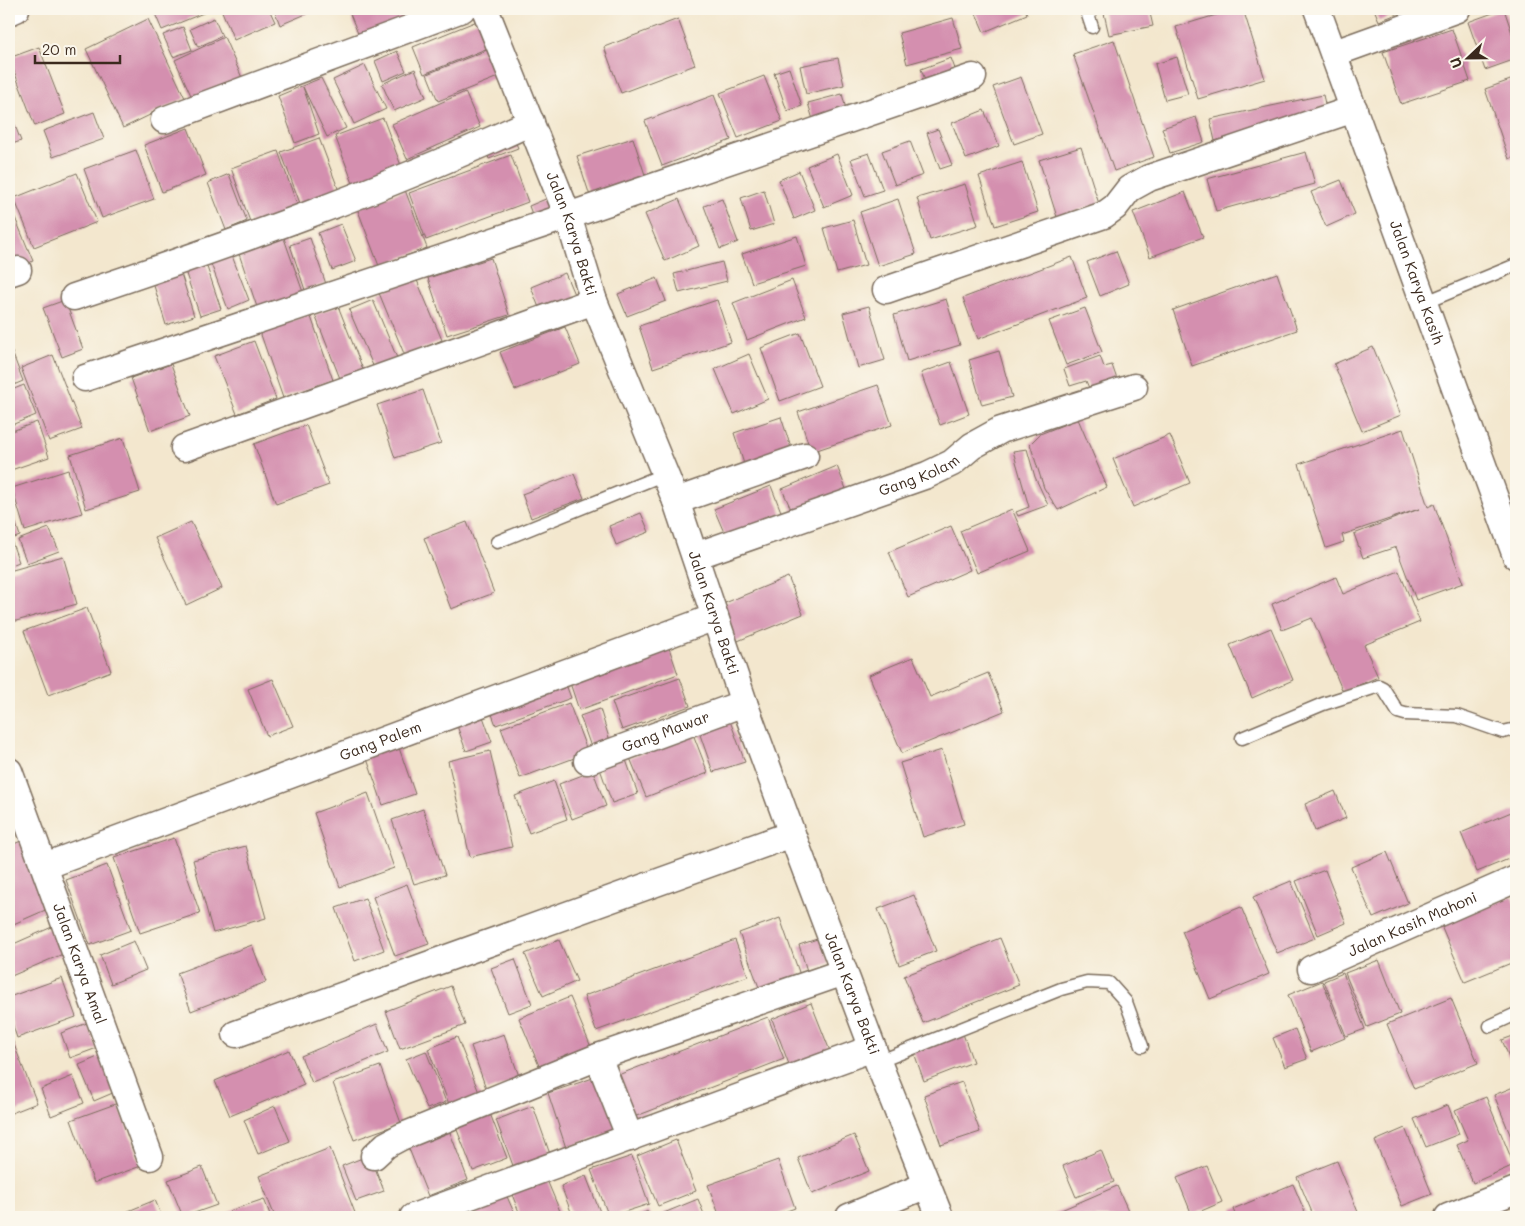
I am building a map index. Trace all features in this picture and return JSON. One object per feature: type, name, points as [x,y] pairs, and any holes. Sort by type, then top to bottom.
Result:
[{"type":"street","points":[[9,12],[16,9]]},
{"type":"street","points":[[164,120],[462,9]]},
{"type":"street","name":"Jalan Karya Bakti","points":[[485,9],[568,216],[594,301],[676,502],[744,703],[792,834],[875,1055],[940,1217]]},
{"type":"street","name":"Jalan Karya Kasih","points":[[1318,9],[1426,302],[1507,508],[1516,556]]},
{"type":"street","points":[[1335,53],[1457,9]]},
{"type":"street","points":[[85,378],[568,216],[973,77]]},
{"type":"street","points":[[886,290],[1104,215],[1115,208],[1129,188],[1149,178],[1354,109]]},
{"type":"street","points":[[74,297],[199,255],[369,191],[438,164],[530,122]]},
{"type":"street","points":[[184,448],[594,301]]},
{"type":"street","name":"Gang Kolam","points":[[695,556],[927,475],[952,463],[972,446],[1001,430],[1134,387]]},
{"type":"street","points":[[676,502],[805,456]]},
{"type":"street","name":"Gang Palem","points":[[45,866],[715,617]]},
{"type":"street","name":"Gang Mawar","points":[[588,761],[744,703]]},
{"type":"street","name":"Jalan Karya Amal","points":[[9,771],[19,836],[45,866],[150,1157]]},
{"type":"street","points":[[236,1034],[792,834]]},
{"type":"street","name":"Jalan Kasih Mahoni","points":[[1311,969],[1516,879]]},
{"type":"street","points":[[374,1156],[386,1145],[401,1137],[598,1057],[844,972]]},
{"type":"street","points":[[413,1217],[630,1138],[875,1055]]},
{"type":"street","points":[[598,1057],[630,1138]]},
{"type":"street","points":[[849,1217],[927,1185]]},
{"type":"street","points":[[1448,1217],[1516,1190]]},
{"type":"lane","points":[[1086,9],[1092,27]]},
{"type":"lane","points":[[1426,302],[1516,265]]},
{"type":"lane","points":[[497,542],[665,474]]},
{"type":"lane","points":[[1242,738],[1323,704],[1379,686],[1383,688],[1398,712],[1405,714],[1457,716],[1503,732],[1516,729]]},
{"type":"lane","points":[[875,1055],[1061,989],[1086,982],[1109,983],[1126,1002],[1142,1046]]},
{"type":"lane","points":[[1490,1026],[1516,1014]]},
{"type":"building","points":[[153,9],[213,9],[162,30]]},
{"type":"building","points":[[221,9],[269,9],[275,22],[234,40]]},
{"type":"building","points":[[274,9],[318,9],[280,25]]},
{"type":"building","points":[[348,9],[437,9],[361,41]]},
{"type":"building","points":[[974,9],[1025,9],[1027,14],[984,32]]},
{"type":"building","points":[[1103,9],[1149,9],[1153,26],[1109,35]]},
{"type":"building","points":[[1236,9],[1243,9],[1265,79],[1198,99],[1176,27]]},
{"type":"building","points":[[1374,9],[1410,9],[1379,21]]},
{"type":"building","points":[[1504,9],[1516,45],[1516,59],[1485,70],[1468,22]]},
{"type":"building","points":[[214,18],[222,36],[198,47],[190,29]]},
{"type":"building","points":[[953,18],[962,49],[907,64],[899,33]]},
{"type":"building","points":[[148,19],[185,98],[123,128],[86,49]]},
{"type":"building","points":[[482,19],[493,46],[424,74],[413,47]]},
{"type":"building","points":[[678,19],[695,65],[621,93],[604,47]]},
{"type":"building","points":[[183,27],[192,50],[173,57],[163,35]]},
{"type":"building","points":[[1452,29],[1470,81],[1401,104],[1383,52]]},
{"type":"building","points":[[224,37],[243,80],[194,102],[175,60]]},
{"type":"building","points":[[1114,40],[1154,157],[1114,171],[1073,54]]},
{"type":"building","points":[[39,47],[65,114],[35,126],[9,58]]},
{"type":"building","points":[[492,48],[503,75],[438,101],[427,74]]},
{"type":"building","points":[[397,51],[406,71],[383,81],[375,61]]},
{"type":"building","points":[[1177,57],[1188,94],[1165,100],[1155,64]]},
{"type":"building","points":[[838,58],[844,85],[806,94],[800,66]]},
{"type":"building","points":[[951,58],[958,77],[928,88],[921,69]]},
{"type":"building","points":[[365,65],[386,109],[354,124],[333,80]]},
{"type":"building","points":[[789,68],[802,106],[787,111],[774,73]]},
{"type":"building","points":[[415,69],[426,97],[394,111],[382,84]]},
{"type":"building","points":[[764,76],[782,121],[738,138],[720,93]]},
{"type":"building","points":[[1021,77],[1042,134],[1014,144],[993,87]]},
{"type":"building","points":[[321,78],[346,128],[327,137],[303,87],[319,134],[295,143],[278,96]]},
{"type":"building","points":[[1516,78],[1516,156],[1509,159],[1485,89]]},
{"type":"building","points":[[465,92],[480,127],[407,159],[392,124]]},
{"type":"building","points":[[842,94],[847,113],[814,123],[808,103]]},
{"type":"building","points":[[714,95],[731,140],[662,166],[645,121]]},
{"type":"building","points":[[1323,95],[1328,117],[1215,141],[1210,119]]},
{"type":"building","points":[[9,110],[21,141],[9,145]]},
{"type":"building","points":[[984,110],[999,146],[966,159],[952,123]]},
{"type":"building","points":[[94,112],[104,139],[53,157],[43,131]]},
{"type":"building","points":[[1196,117],[1204,142],[1170,153],[1162,128]]},
{"type":"building","points":[[383,118],[402,168],[354,186],[335,136]]},
{"type":"building","points":[[188,128],[206,175],[162,192],[144,145]]},
{"type":"building","points":[[938,129],[952,165],[940,169],[927,133]]},
{"type":"building","points":[[513,136],[518,148],[489,159],[485,147]]},
{"type":"building","points":[[319,138],[339,191],[301,206],[281,152]]},
{"type":"building","points":[[633,138],[647,181],[591,199],[577,156]]},
{"type":"building","points":[[910,141],[923,175],[895,185],[882,151]]},
{"type":"building","points":[[1081,147],[1099,204],[1057,217],[1039,160]]},
{"type":"building","points":[[136,150],[154,199],[102,218],[84,169]]},
{"type":"building","points":[[278,151],[300,213],[253,230],[231,168]]},
{"type":"building","points":[[1306,152],[1315,184],[1216,211],[1207,179]]},
{"type":"building","points":[[869,153],[883,190],[865,196],[851,159]]},
{"type":"building","points":[[837,154],[853,195],[824,207],[807,166]]},
{"type":"building","points":[[511,155],[528,202],[426,240],[409,193]]},
{"type":"building","points":[[1022,162],[1038,212],[995,226],[979,176]]},
{"type":"building","points":[[799,171],[815,210],[794,219],[779,180]]},
{"type":"building","points":[[77,173],[97,222],[34,247],[14,198]]},
{"type":"building","points":[[229,174],[247,221],[226,230],[208,183]]},
{"type":"building","points":[[1341,180],[1355,214],[1326,227],[1311,192]]},
{"type":"building","points":[[965,184],[978,225],[930,240],[917,198]]},
{"type":"building","points":[[405,190],[427,248],[379,266],[357,208]]},
{"type":"building","points":[[764,190],[774,224],[751,231],[741,198]]},
{"type":"building","points":[[1185,192],[1203,237],[1150,257],[1133,212]]},
{"type":"building","points":[[548,198],[556,218],[536,225],[529,206]]},
{"type":"building","points":[[679,199],[699,246],[665,261],[645,214]]},
{"type":"building","points":[[722,199],[738,242],[720,249],[704,206]]},
{"type":"building","points":[[898,199],[916,254],[878,266],[860,212]]},
{"type":"building","points":[[9,208],[11,208],[33,261],[18,268],[9,245]]},
{"type":"building","points":[[853,220],[866,265],[837,273],[824,228]]},
{"type":"building","points":[[341,224],[356,261],[332,270],[318,233]]},
{"type":"building","points":[[280,227],[304,295],[258,310],[235,242]]},
{"type":"building","points":[[797,236],[806,266],[752,283],[742,254]]},
{"type":"building","points":[[310,238],[326,284],[305,290],[290,245]]},
{"type":"building","points":[[229,248],[249,300],[228,309],[208,256]]},
{"type":"building","points":[[1116,251],[1129,284],[1100,296],[1087,262]]},
{"type":"building","points":[[1072,257],[1087,298],[978,339],[963,298]]},
{"type":"building","points":[[491,258],[509,315],[447,335],[428,278]]},
{"type":"building","points":[[205,261],[221,309],[200,316],[184,268]]},
{"type":"building","points":[[722,262],[727,281],[679,293],[674,274]]},
{"type":"building","points":[[179,267],[194,316],[166,325],[151,276]]},
{"type":"building","points":[[565,273],[576,299],[541,313],[531,287]]},
{"type":"building","points":[[1277,273],[1297,330],[1192,366],[1173,310]]},
{"type":"building","points":[[416,278],[442,340],[405,356],[379,293]]},
{"type":"building","points":[[657,278],[666,301],[627,316],[618,294]]},
{"type":"building","points":[[792,280],[806,317],[747,340],[733,303]]},
{"type":"building","points":[[946,299],[960,345],[907,361],[894,315]]},
{"type":"building","points":[[65,300],[83,349],[62,357],[43,308]]},
{"type":"building","points":[[373,300],[397,358],[374,368],[349,310]]},
{"type":"building","points":[[717,300],[731,342],[653,368],[639,326]]},
{"type":"building","points":[[338,306],[364,372],[341,381],[315,315]]},
{"type":"building","points":[[869,306],[885,360],[858,368],[843,313]]},
{"type":"building","points":[[1085,308],[1102,352],[1066,365],[1049,321]]},
{"type":"building","points":[[310,314],[333,380],[283,398],[260,332]]},
{"type":"building","points":[[565,327],[580,364],[515,390],[500,352]]},
{"type":"building","points":[[800,333],[820,386],[780,401],[761,348]]},
{"type":"building","points":[[254,341],[276,399],[237,414],[214,356]]},
{"type":"building","points":[[1373,347],[1401,415],[1362,431],[1334,364]]},
{"type":"building","points":[[999,351],[1012,397],[982,405],[969,360]]},
{"type":"building","points":[[12,352],[23,381],[9,387],[9,353]]},
{"type":"building","points":[[749,354],[768,399],[734,414],[715,369]]},
{"type":"building","points":[[53,355],[82,429],[49,441],[21,368]]},
{"type":"building","points":[[1100,356],[1104,367],[1112,365],[1119,385],[1092,395],[1086,381],[1070,386],[1064,369]]},
{"type":"building","points":[[951,362],[969,414],[940,425],[921,373]]},
{"type":"building","points":[[171,364],[190,416],[150,431],[131,378]]},
{"type":"building","points":[[24,385],[36,415],[9,426],[9,391]]},
{"type":"building","points":[[878,385],[892,425],[811,452],[798,412]]},
{"type":"building","points":[[423,390],[441,443],[395,458],[377,405]]},
{"type":"building","points":[[781,417],[793,454],[746,470],[734,433]]},
{"type":"building","points":[[1078,419],[1107,487],[1058,510],[1044,488],[1030,444],[1040,434]]},
{"type":"building","points":[[37,422],[49,457],[11,470],[9,432]]},
{"type":"building","points":[[306,425],[329,485],[276,504],[254,444]]},
{"type":"building","points":[[1403,429],[1428,507],[1434,504],[1463,583],[1416,600],[1396,547],[1363,558],[1354,534],[1419,509],[1342,535],[1344,542],[1326,548],[1299,464]]},
{"type":"building","points":[[1170,435],[1190,483],[1133,507],[1113,459]]},
{"type":"building","points":[[123,438],[140,492],[86,509],[70,455]]},
{"type":"building","points":[[1027,449],[1035,477],[1048,505],[1018,516],[1016,512],[1029,507],[1013,451]]},
{"type":"building","points":[[837,466],[848,494],[794,516],[782,489]]},
{"type":"building","points":[[68,470],[82,513],[25,531],[12,488]]},
{"type":"building","points":[[574,474],[584,498],[531,518],[522,494]]},
{"type":"building","points":[[771,486],[782,514],[726,537],[714,509]]},
{"type":"building","points":[[9,503],[20,536],[9,540]]},
{"type":"building","points":[[1012,509],[1030,551],[977,573],[960,531]]},
{"type":"building","points":[[641,513],[649,532],[616,545],[609,526]]},
{"type":"building","points":[[191,522],[222,588],[186,605],[155,538]]},
{"type":"building","points":[[467,522],[494,593],[451,609],[424,538]]},
{"type":"building","points":[[951,526],[970,570],[908,597],[889,552]]},
{"type":"building","points":[[49,528],[59,551],[27,563],[18,540]]},
{"type":"building","points":[[12,543],[19,562],[9,566],[9,544]]},
{"type":"building","points":[[63,556],[77,604],[9,623],[9,571]]},
{"type":"building","points":[[1399,571],[1420,622],[1364,645],[1378,677],[1343,692],[1312,618],[1282,630],[1272,604],[1336,577],[1343,594]]},
{"type":"building","points":[[788,577],[803,614],[728,645],[713,608]]},
{"type":"building","points":[[87,608],[111,671],[48,695],[24,631]]},
{"type":"building","points":[[1271,628],[1293,680],[1252,698],[1230,645]]},
{"type":"building","points":[[668,645],[678,674],[579,710],[569,680]]},
{"type":"building","points":[[913,657],[930,697],[988,673],[1004,711],[902,753],[869,675]]},
{"type":"building","points":[[680,678],[690,706],[622,730],[612,702]]},
{"type":"building","points":[[273,679],[293,726],[267,736],[248,689]]},
{"type":"building","points":[[565,682],[571,698],[496,725],[490,709]]},
{"type":"building","points":[[569,703],[588,753],[520,778],[501,728]]},
{"type":"building","points":[[600,709],[610,741],[591,747],[580,716]]},
{"type":"building","points":[[481,711],[492,742],[466,751],[455,720]]},
{"type":"building","points":[[729,718],[745,762],[713,772],[698,729]]},
{"type":"building","points":[[693,734],[708,773],[646,797],[630,758]]},
{"type":"building","points":[[398,745],[415,794],[383,805],[366,756]]},
{"type":"building","points":[[942,750],[964,824],[923,837],[900,763]]},
{"type":"building","points":[[490,751],[512,847],[470,857],[448,761]]},
{"type":"building","points":[[625,757],[638,794],[612,803],[599,766]]},
{"type":"building","points":[[593,771],[606,806],[572,819],[559,784]]},
{"type":"building","points":[[554,781],[567,819],[529,833],[515,796]]},
{"type":"building","points":[[1335,791],[1346,818],[1315,831],[1305,804]]},
{"type":"building","points":[[368,793],[394,868],[340,887],[314,813]]},
{"type":"building","points":[[423,809],[445,875],[414,884],[392,820]]},
{"type":"building","points":[[1516,810],[1516,856],[1477,872],[1461,833]]},
{"type":"building","points":[[174,838],[200,913],[140,933],[114,858]]},
{"type":"building","points":[[21,841],[50,908],[9,926],[9,846]]},
{"type":"building","points":[[246,846],[266,918],[213,933],[193,860]]},
{"type":"building","points":[[1387,852],[1408,903],[1373,918],[1351,867]]},
{"type":"building","points":[[107,865],[131,930],[90,945],[66,880]]},
{"type":"building","points":[[1325,870],[1346,923],[1318,935],[1296,881]]},
{"type":"building","points":[[1291,881],[1315,938],[1277,953],[1253,897]]},
{"type":"building","points":[[407,884],[429,944],[395,956],[373,897]]},
{"type":"building","points":[[914,895],[936,951],[899,965],[878,909]]},
{"type":"building","points":[[1512,896],[1516,907],[1516,961],[1465,982],[1441,925]]},
{"type":"building","points":[[365,898],[384,950],[355,961],[336,908]]},
{"type":"building","points":[[1241,907],[1269,974],[1210,999],[1182,931]]},
{"type":"building","points":[[780,918],[800,975],[760,990],[739,933]]},
{"type":"building","points":[[52,927],[63,954],[9,977],[9,946]]},
{"type":"building","points":[[820,938],[829,963],[807,971],[799,945]]},
{"type":"building","points":[[1000,938],[1019,985],[923,1023],[904,976]]},
{"type":"building","points":[[559,940],[577,981],[543,996],[525,954]]},
{"type":"building","points":[[735,940],[748,976],[596,1031],[584,996]]},
{"type":"building","points":[[134,941],[146,970],[111,984],[100,955]]},
{"type":"building","points":[[252,945],[266,982],[191,1011],[177,973]]},
{"type":"building","points":[[515,959],[532,1004],[508,1013],[491,968]]},
{"type":"building","points":[[1379,960],[1400,1014],[1367,1027],[1345,973]]},
{"type":"building","points":[[1343,973],[1365,1029],[1346,1036],[1324,981]]},
{"type":"building","points":[[62,978],[76,1017],[17,1038],[9,1014],[9,997]]},
{"type":"building","points":[[1322,981],[1345,1038],[1311,1052],[1288,995]]},
{"type":"building","points":[[451,986],[465,1025],[400,1049],[386,1011]]},
{"type":"building","points":[[570,997],[591,1047],[540,1068],[519,1018]]},
{"type":"building","points":[[1451,998],[1478,1063],[1414,1089],[1387,1024]]},
{"type":"building","points":[[811,1003],[830,1051],[790,1067],[772,1019]]},
{"type":"building","points":[[768,1017],[784,1059],[634,1117],[618,1075]]},
{"type":"building","points":[[87,1023],[97,1048],[70,1058],[61,1033]]},
{"type":"building","points":[[377,1024],[388,1052],[312,1083],[301,1056]]},
{"type":"building","points":[[1295,1029],[1307,1059],[1285,1067],[1273,1038]]},
{"type":"building","points":[[962,1031],[973,1062],[924,1081],[913,1050]]},
{"type":"building","points":[[9,1032],[37,1103],[9,1114]]},
{"type":"building","points":[[504,1034],[520,1079],[487,1091],[471,1046]]},
{"type":"building","points":[[1516,1035],[1516,1074],[1502,1040]]},
{"type":"building","points":[[457,1037],[482,1100],[452,1112],[428,1049]]},
{"type":"building","points":[[289,1050],[304,1085],[230,1116],[215,1081]]},
{"type":"building","points":[[426,1051],[446,1102],[427,1109],[406,1059]]},
{"type":"building","points":[[100,1056],[115,1092],[94,1101],[79,1065]]},
{"type":"building","points":[[380,1066],[401,1123],[354,1140],[333,1083]]},
{"type":"building","points":[[73,1076],[84,1103],[51,1116],[41,1089]]},
{"type":"building","points":[[599,1076],[617,1131],[566,1148],[548,1093]]},
{"type":"building","points":[[962,1082],[980,1132],[941,1145],[924,1095]]},
{"type":"building","points":[[1516,1086],[1516,1149],[1494,1095]]},
{"type":"building","points":[[1486,1097],[1514,1165],[1473,1183],[1457,1145],[1468,1140],[1455,1110]]},
{"type":"building","points":[[118,1103],[141,1166],[94,1183],[71,1120]]},
{"type":"building","points":[[486,1103],[507,1158],[473,1171],[452,1117]]},
{"type":"building","points":[[1448,1105],[1459,1134],[1426,1147],[1414,1119]]},
{"type":"building","points":[[275,1106],[290,1141],[258,1154],[244,1120]]},
{"type":"building","points":[[533,1106],[551,1157],[515,1171],[496,1120]]},
{"type":"building","points":[[446,1122],[468,1180],[428,1196],[405,1139]]},
{"type":"building","points":[[1405,1128],[1432,1194],[1402,1206],[1375,1141]]},
{"type":"building","points":[[854,1135],[869,1171],[812,1194],[798,1158]]},
{"type":"building","points":[[676,1140],[696,1191],[658,1206],[637,1156]]},
{"type":"building","points":[[330,1148],[355,1213],[344,1217],[275,1217],[259,1176]]},
{"type":"building","points":[[1101,1150],[1114,1182],[1076,1197],[1063,1166]]},
{"type":"building","points":[[370,1155],[384,1191],[356,1201],[342,1166]]},
{"type":"building","points":[[632,1156],[649,1204],[609,1217],[591,1170]]},
{"type":"building","points":[[778,1160],[795,1208],[771,1217],[720,1217],[708,1185]]},
{"type":"building","points":[[1337,1161],[1360,1217],[1314,1217],[1297,1177]]},
{"type":"building","points":[[1207,1166],[1222,1202],[1192,1215],[1177,1178]]},
{"type":"building","points":[[202,1167],[217,1205],[183,1217],[168,1180]]},
{"type":"building","points":[[544,1173],[562,1216],[521,1217],[509,1187]]},
{"type":"building","points":[[586,1176],[602,1217],[573,1217],[561,1186]]},
{"type":"building","points":[[1293,1184],[1307,1217],[1236,1217],[1233,1209]]},
{"type":"building","points":[[1117,1186],[1131,1217],[1053,1217],[1052,1214]]},
{"type":"building","points":[[505,1192],[516,1217],[478,1217],[473,1205]]},
{"type":"building","points":[[264,1199],[271,1217],[231,1217],[229,1211]]},
{"type":"building","points":[[698,1199],[705,1217],[659,1217],[659,1215]]},
{"type":"building","points":[[155,1200],[162,1217],[129,1217],[126,1212]]},
{"type":"building","points":[[648,1211],[651,1217],[634,1217]]}]
